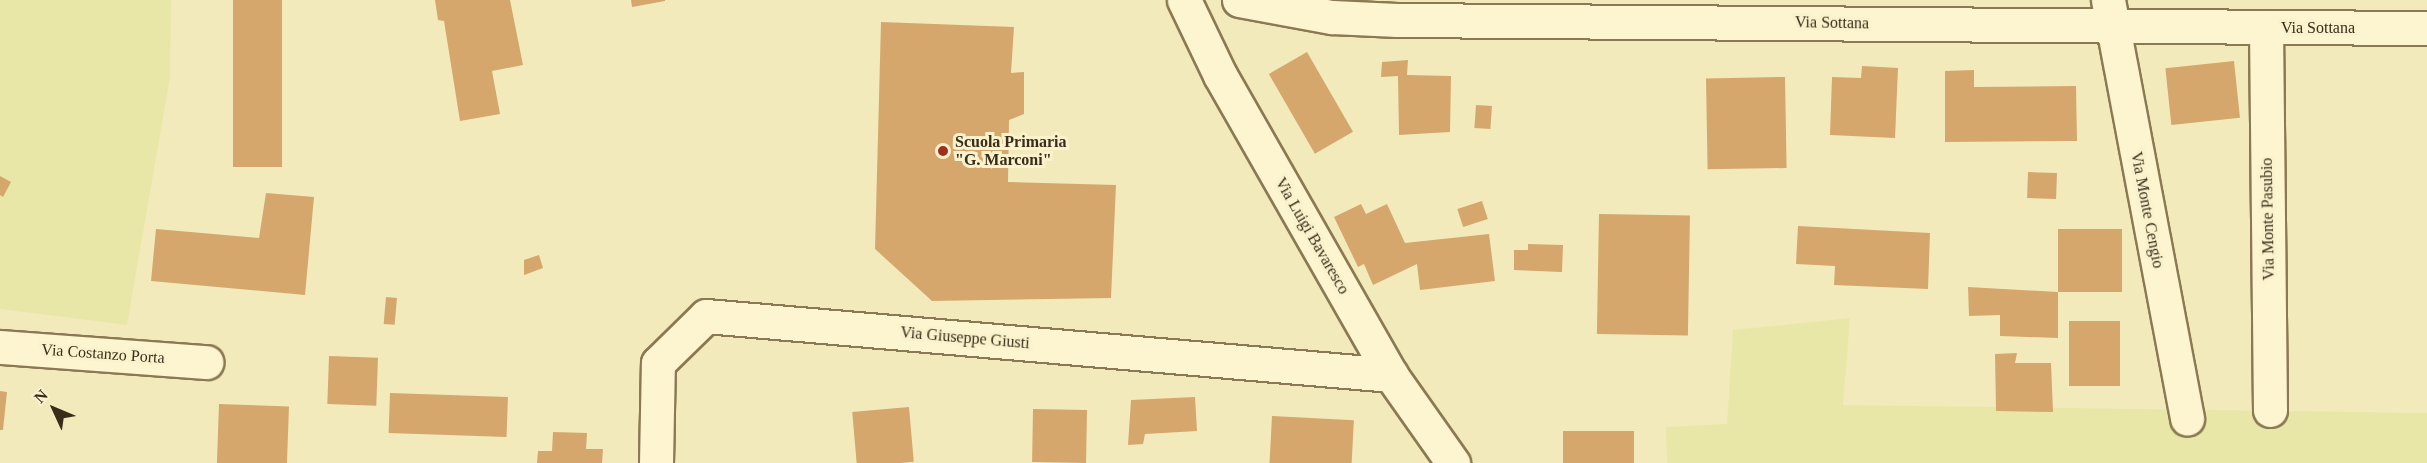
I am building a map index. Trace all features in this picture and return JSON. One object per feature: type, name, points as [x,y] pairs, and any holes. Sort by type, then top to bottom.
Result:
[{"type":"street","name":"Via Luigi Bavaresco","points":[[1184,0],[1220,75],[1391,375],[1453,463]]},
{"type":"street","name":"Via Sottana","points":[[1239,0],[1332,17],[1467,10],[2110,13],[2266,28],[2427,27]]},
{"type":"street","name":"Via Monte Cengio","points":[[2110,13],[2187,419]]},
{"type":"street","name":"Via Monte Pasubio","points":[[2266,28],[2270,410]]},
{"type":"street","name":"Via Giuseppe Giusti","points":[[656,463],[658,363],[706,316],[1391,375]]},
{"type":"street","name":"Via Costanzo Porta","points":[[0,346],[206,362]]},
{"type":"shaded area","points":[[0,0],[171,0],[170,77],[127,325],[0,309]]},
{"type":"shaded area","points":[[1850,318],[1843,405],[2427,413],[2427,463],[1667,463],[1666,427],[1727,424],[1733,330]]},
{"type":"building","points":[[233,0],[282,0],[282,167],[233,167]]},
{"type":"building","points":[[435,0],[510,0],[523,65],[492,71],[500,114],[460,121],[444,21],[438,20]]},
{"type":"building","points":[[631,0],[665,0],[665,1],[632,7]]},
{"type":"building","name":"Scuola Primaria \"G. Marconi\"","points":[[881,22],[1014,27],[1011,73],[1024,72],[1024,114],[1009,120],[1008,182],[1116,185],[1111,298],[932,301],[875,249]]},
{"type":"building","points":[[1307,52],[1353,132],[1315,154],[1269,74]]},
{"type":"building","points":[[1408,60],[1407,75],[1451,76],[1450,132],[1399,135],[1398,76],[1381,77],[1382,62]]},
{"type":"building","points":[[2234,61],[2240,118],[2171,125],[2165,68]]},
{"type":"building","points":[[1862,66],[1898,68],[1895,138],[1830,135],[1832,77],[1861,78]]},
{"type":"building","points":[[1974,70],[1974,87],[2076,86],[2077,141],[1945,142],[1945,71]]},
{"type":"building","points":[[1785,77],[1787,168],[1708,169],[1706,78]]},
{"type":"building","points":[[1476,105],[1492,106],[1490,129],[1474,128]]},
{"type":"building","points":[[2028,172],[2057,173],[2056,199],[2027,198]]},
{"type":"building","points":[[0,176],[11,182],[3,197],[0,195]]},
{"type":"building","points":[[266,193],[314,197],[305,295],[151,281],[156,229],[259,238]]},
{"type":"building","points":[[1482,201],[1488,219],[1463,227],[1457,209]]},
{"type":"building","points":[[1361,204],[1366,214],[1387,204],[1405,243],[1489,234],[1495,281],[1420,290],[1417,264],[1373,285],[1364,264],[1358,267],[1334,217]]},
{"type":"building","points":[[1599,214],[1690,216],[1688,336],[1597,334]]},
{"type":"building","points":[[1798,226],[1930,233],[1928,289],[1834,285],[1835,266],[1796,264]]},
{"type":"building","points":[[2058,229],[2122,229],[2122,292],[2058,292]]},
{"type":"building","points":[[1528,244],[1563,245],[1562,272],[1514,270],[1514,250],[1528,250]]},
{"type":"building","points":[[539,255],[543,268],[524,275],[524,260]]},
{"type":"building","points":[[1968,287],[2058,292],[2058,338],[2000,336],[2000,315],[1969,316]]},
{"type":"building","points":[[386,297],[397,298],[395,325],[384,324]]},
{"type":"building","points":[[2069,321],[2120,321],[2120,386],[2069,386]]},
{"type":"building","points":[[2017,353],[2015,363],[2051,363],[2053,412],[1996,411],[1995,354]]},
{"type":"building","points":[[329,356],[378,358],[376,406],[327,404]]},
{"type":"building","points":[[0,391],[7,392],[3,430],[0,430]]},
{"type":"building","points":[[390,393],[508,397],[507,437],[389,433]]},
{"type":"building","points":[[1195,397],[1197,431],[1145,434],[1143,444],[1128,445],[1131,400]]},
{"type":"building","points":[[219,404],[289,406],[287,463],[217,463]]},
{"type":"building","points":[[909,407],[914,462],[857,463],[852,412]]},
{"type":"building","points":[[1033,409],[1087,410],[1086,463],[1032,462]]},
{"type":"building","points":[[1272,416],[1354,420],[1352,463],[1270,463]]},
{"type":"building","points":[[1563,431],[1634,431],[1634,463],[1563,463]]},
{"type":"building","points":[[553,432],[587,433],[586,449],[603,449],[602,463],[537,463],[538,451],[552,451]]},
{"type":"place","name":"Scuola Primaria \"G. Marconi\"","points":[[943,151]]}]
